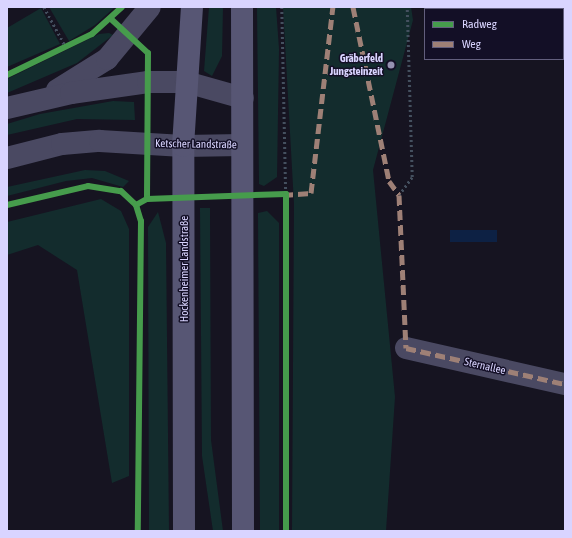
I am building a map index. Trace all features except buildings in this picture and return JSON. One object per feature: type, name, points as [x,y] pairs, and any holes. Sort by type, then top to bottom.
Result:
[{"type":"main road","name":"Hockenheimer Landstraße","points":[[184,531],[183,146],[192,7]]},
{"type":"main road","points":[[242,7],[243,531]]},
{"type":"street","points":[[40,98],[80,78],[107,59],[150,7]]},
{"type":"street","points":[[7,108],[40,98],[148,82],[186,82],[242,98]]},
{"type":"street","name":"Ketscher Landstraße","points":[[7,158],[62,144],[100,141],[183,146],[242,145]]},
{"type":"street","name":"Sternallee","points":[[406,348],[565,384]]},
{"type":"path","points":[[44,7],[66,47]]},
{"type":"path","points":[[282,7],[286,194]]},
{"type":"path","points":[[399,195],[412,177],[407,7]]},
{"type":"path","points":[[7,205],[88,186],[122,191],[136,205]]},
{"type":"green space","points":[[49,7],[115,7],[95,25],[69,41]]},
{"type":"green space","points":[[209,7],[223,7],[222,56],[212,76],[204,71]]},
{"type":"green space","points":[[257,7],[276,7],[279,49],[277,177],[264,186],[259,184]]},
{"type":"green space","points":[[283,7],[411,7],[413,20],[373,170],[395,397],[386,531],[292,531],[294,204]]},
{"type":"green space","points":[[41,8],[60,44],[7,67],[7,28]]},
{"type":"green space","points":[[109,33],[113,35],[77,63],[7,93],[7,79],[99,34]]},
{"type":"green space","points":[[113,101],[134,102],[135,120],[77,119],[7,135],[7,124],[40,114]]},
{"type":"green space","points":[[85,170],[105,171],[129,181],[123,187],[92,178],[66,181],[7,196],[7,187]]},
{"type":"green space","points":[[101,199],[121,211],[129,229],[129,476],[112,483],[77,270],[38,245],[7,255],[7,222]]},
{"type":"green space","points":[[200,208],[210,208],[211,440],[223,531],[213,531],[202,456]]},
{"type":"green space","points":[[267,211],[279,223],[279,531],[260,531],[258,213]]},
{"type":"green space","points":[[158,212],[166,243],[169,531],[149,531],[148,227]]},
{"type":"water","points":[[450,230],[497,230],[497,242],[450,242]]},
{"type":"marked path","points":[[283,195],[311,193],[333,7]]},
{"type":"marked path","points":[[353,7],[389,181],[399,195],[406,348],[565,384]]},
{"type":"cycle path","points":[[7,75],[92,34],[122,7]]},
{"type":"cycle path","points":[[111,19],[148,53],[147,199]]},
{"type":"cycle path","points":[[7,205],[88,186],[121,191],[136,205],[141,221],[138,531]]},
{"type":"cycle path","points":[[136,205],[147,199],[286,194],[286,531]]},
{"type":"place","name":"Gräberfeld Jungsteinzeit","points":[[391,65]]}]
